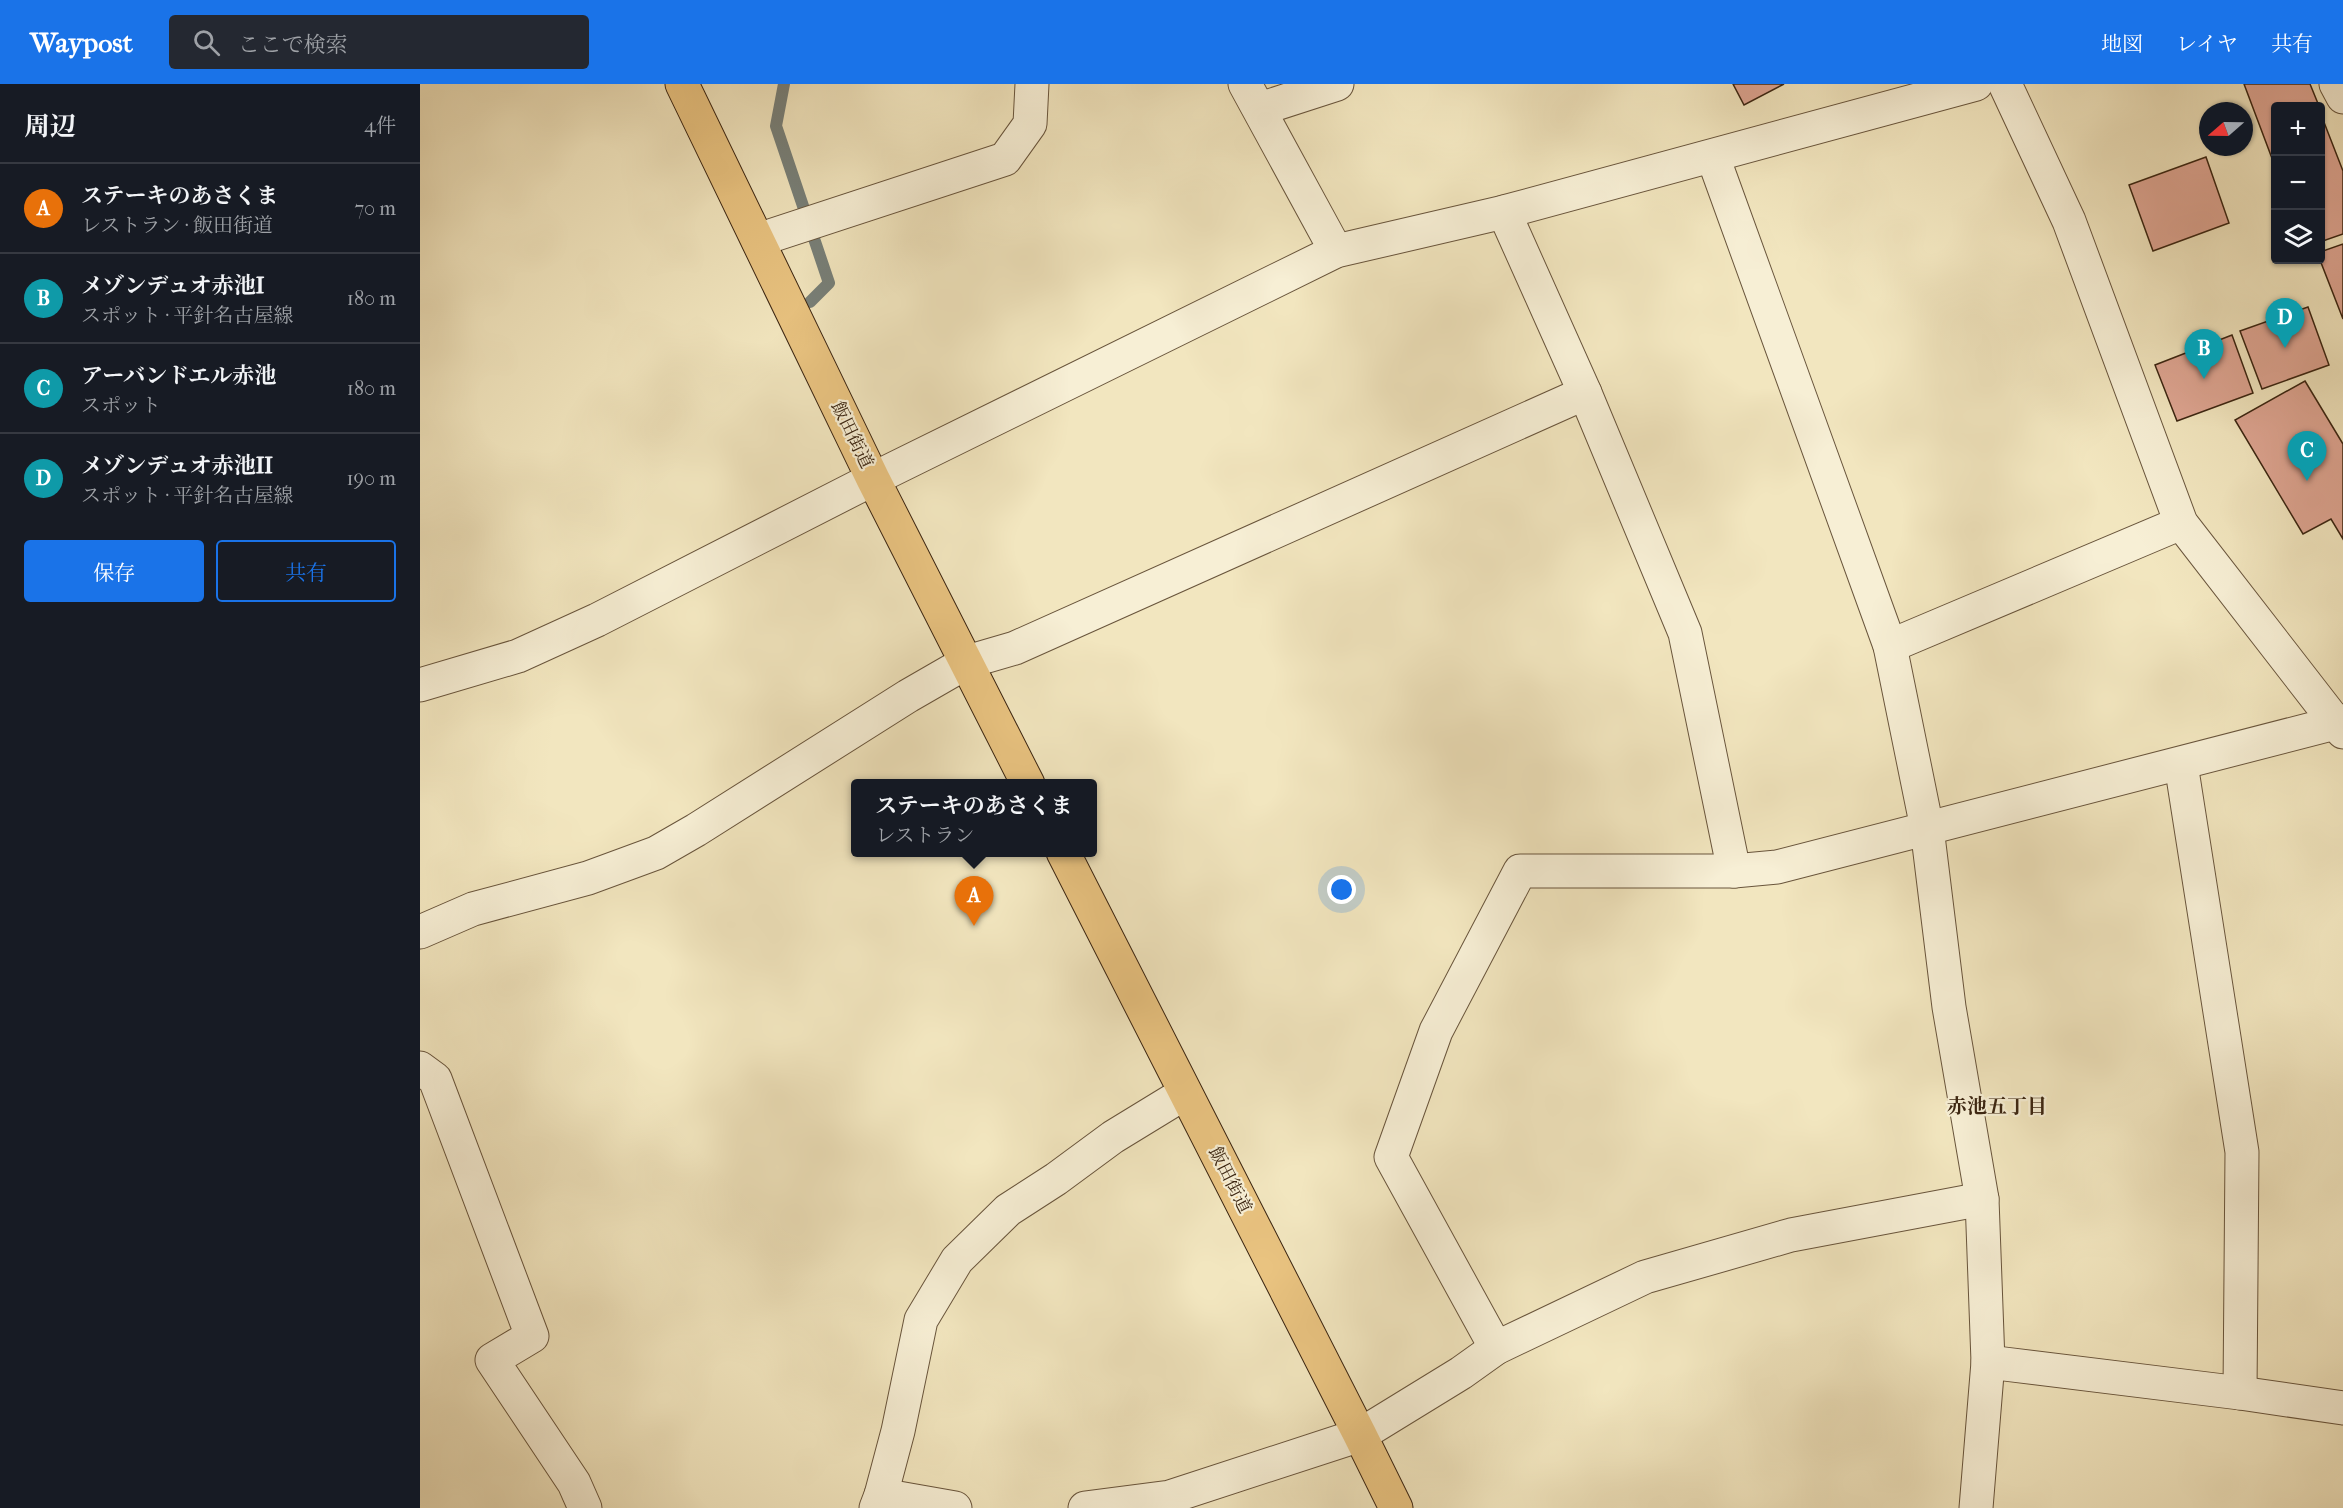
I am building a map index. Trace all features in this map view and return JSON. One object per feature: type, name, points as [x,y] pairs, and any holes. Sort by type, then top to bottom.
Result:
[{"type":"main road","name":"飯田街道","points":[[682,84],[873,479],[1026,779]]},
{"type":"main road","name":"飯田街道","points":[[1066,857],[1396,1508]]},
{"type":"street","points":[[758,240],[1005,159],[1030,124],[1032,84]]},
{"type":"street","points":[[1335,251],[1252,97],[1337,84]]},
{"type":"street","points":[[420,685],[518,657],[597,620],[873,479],[1335,251],[1504,212],[1976,84]]},
{"type":"street","points":[[1496,1348],[1391,1156],[1436,1031],[1520,871],[1734,871],[1777,867],[2181,764],[2341,726],[2181,523],[2069,221],[2005,84]]},
{"type":"street","points":[[2336,84],[2343,97]]},
{"type":"street","points":[[1713,157],[1890,646],[1927,828],[1949,1007],[1982,1199],[1988,1362],[1976,1508]]},
{"type":"street","points":[[1504,212],[1585,393],[1684,633],[1734,871]]},
{"type":"street","points":[[420,932],[473,909],[588,878],[656,853],[908,696],[967,662],[1015,648],[1585,393]]},
{"type":"street","points":[[1890,646],[2181,523]]},
{"type":"street","points":[[2181,764],[2242,1152],[2240,1393]]},
{"type":"street","points":[[420,1068],[435,1079],[532,1336],[492,1360],[574,1482],[585,1508]]},
{"type":"street","points":[[956,1508],[879,1502],[898,1431],[921,1320],[957,1260],[1008,1210],[1056,1179],[1113,1137],[1185,1093]]},
{"type":"street","points":[[1085,1508],[1170,1497],[1360,1435],[1461,1373],[1496,1348],[1645,1277],[1791,1235],[1982,1199]]},
{"type":"street","points":[[1988,1362],[2343,1408]]},
{"type":"building","points":[[1733,84],[1784,84],[1744,105]]},
{"type":"building","points":[[2244,84],[2310,84],[2317,102],[2271,102],[2271,156],[2253,108],[2253,102],[2251,102]]},
{"type":"building","points":[[2325,125],[2343,171],[2343,234],[2325,240]]},
{"type":"building","points":[[2206,157],[2229,223],[2153,251],[2129,185]]},
{"type":"building","points":[[2343,244],[2343,319],[2322,264],[2325,264],[2325,250]]},
{"type":"building","points":[[2308,307],[2329,365],[2262,389],[2240,331]]},
{"type":"building","points":[[2232,335],[2253,393],[2177,421],[2155,365]]},
{"type":"building","points":[[2305,381],[2343,444],[2343,539],[2331,519],[2303,534],[2235,420]]},
{"type":"waterway","points":[[784,84],[776,126],[829,283],[810,302]]},
{"type":"place","name":"メゾンデュオ赤池II","points":[[2285,348]]},
{"type":"place","name":"メゾンデュオ赤池I","points":[[2204,379]]},
{"type":"place","name":"アーバンドエル赤池","points":[[2307,481]]},
{"type":"place","name":"ステーキのあさくま","points":[[974,926]]},
{"type":"district","name":"赤池五丁目","points":[[1997,1106]]}]
